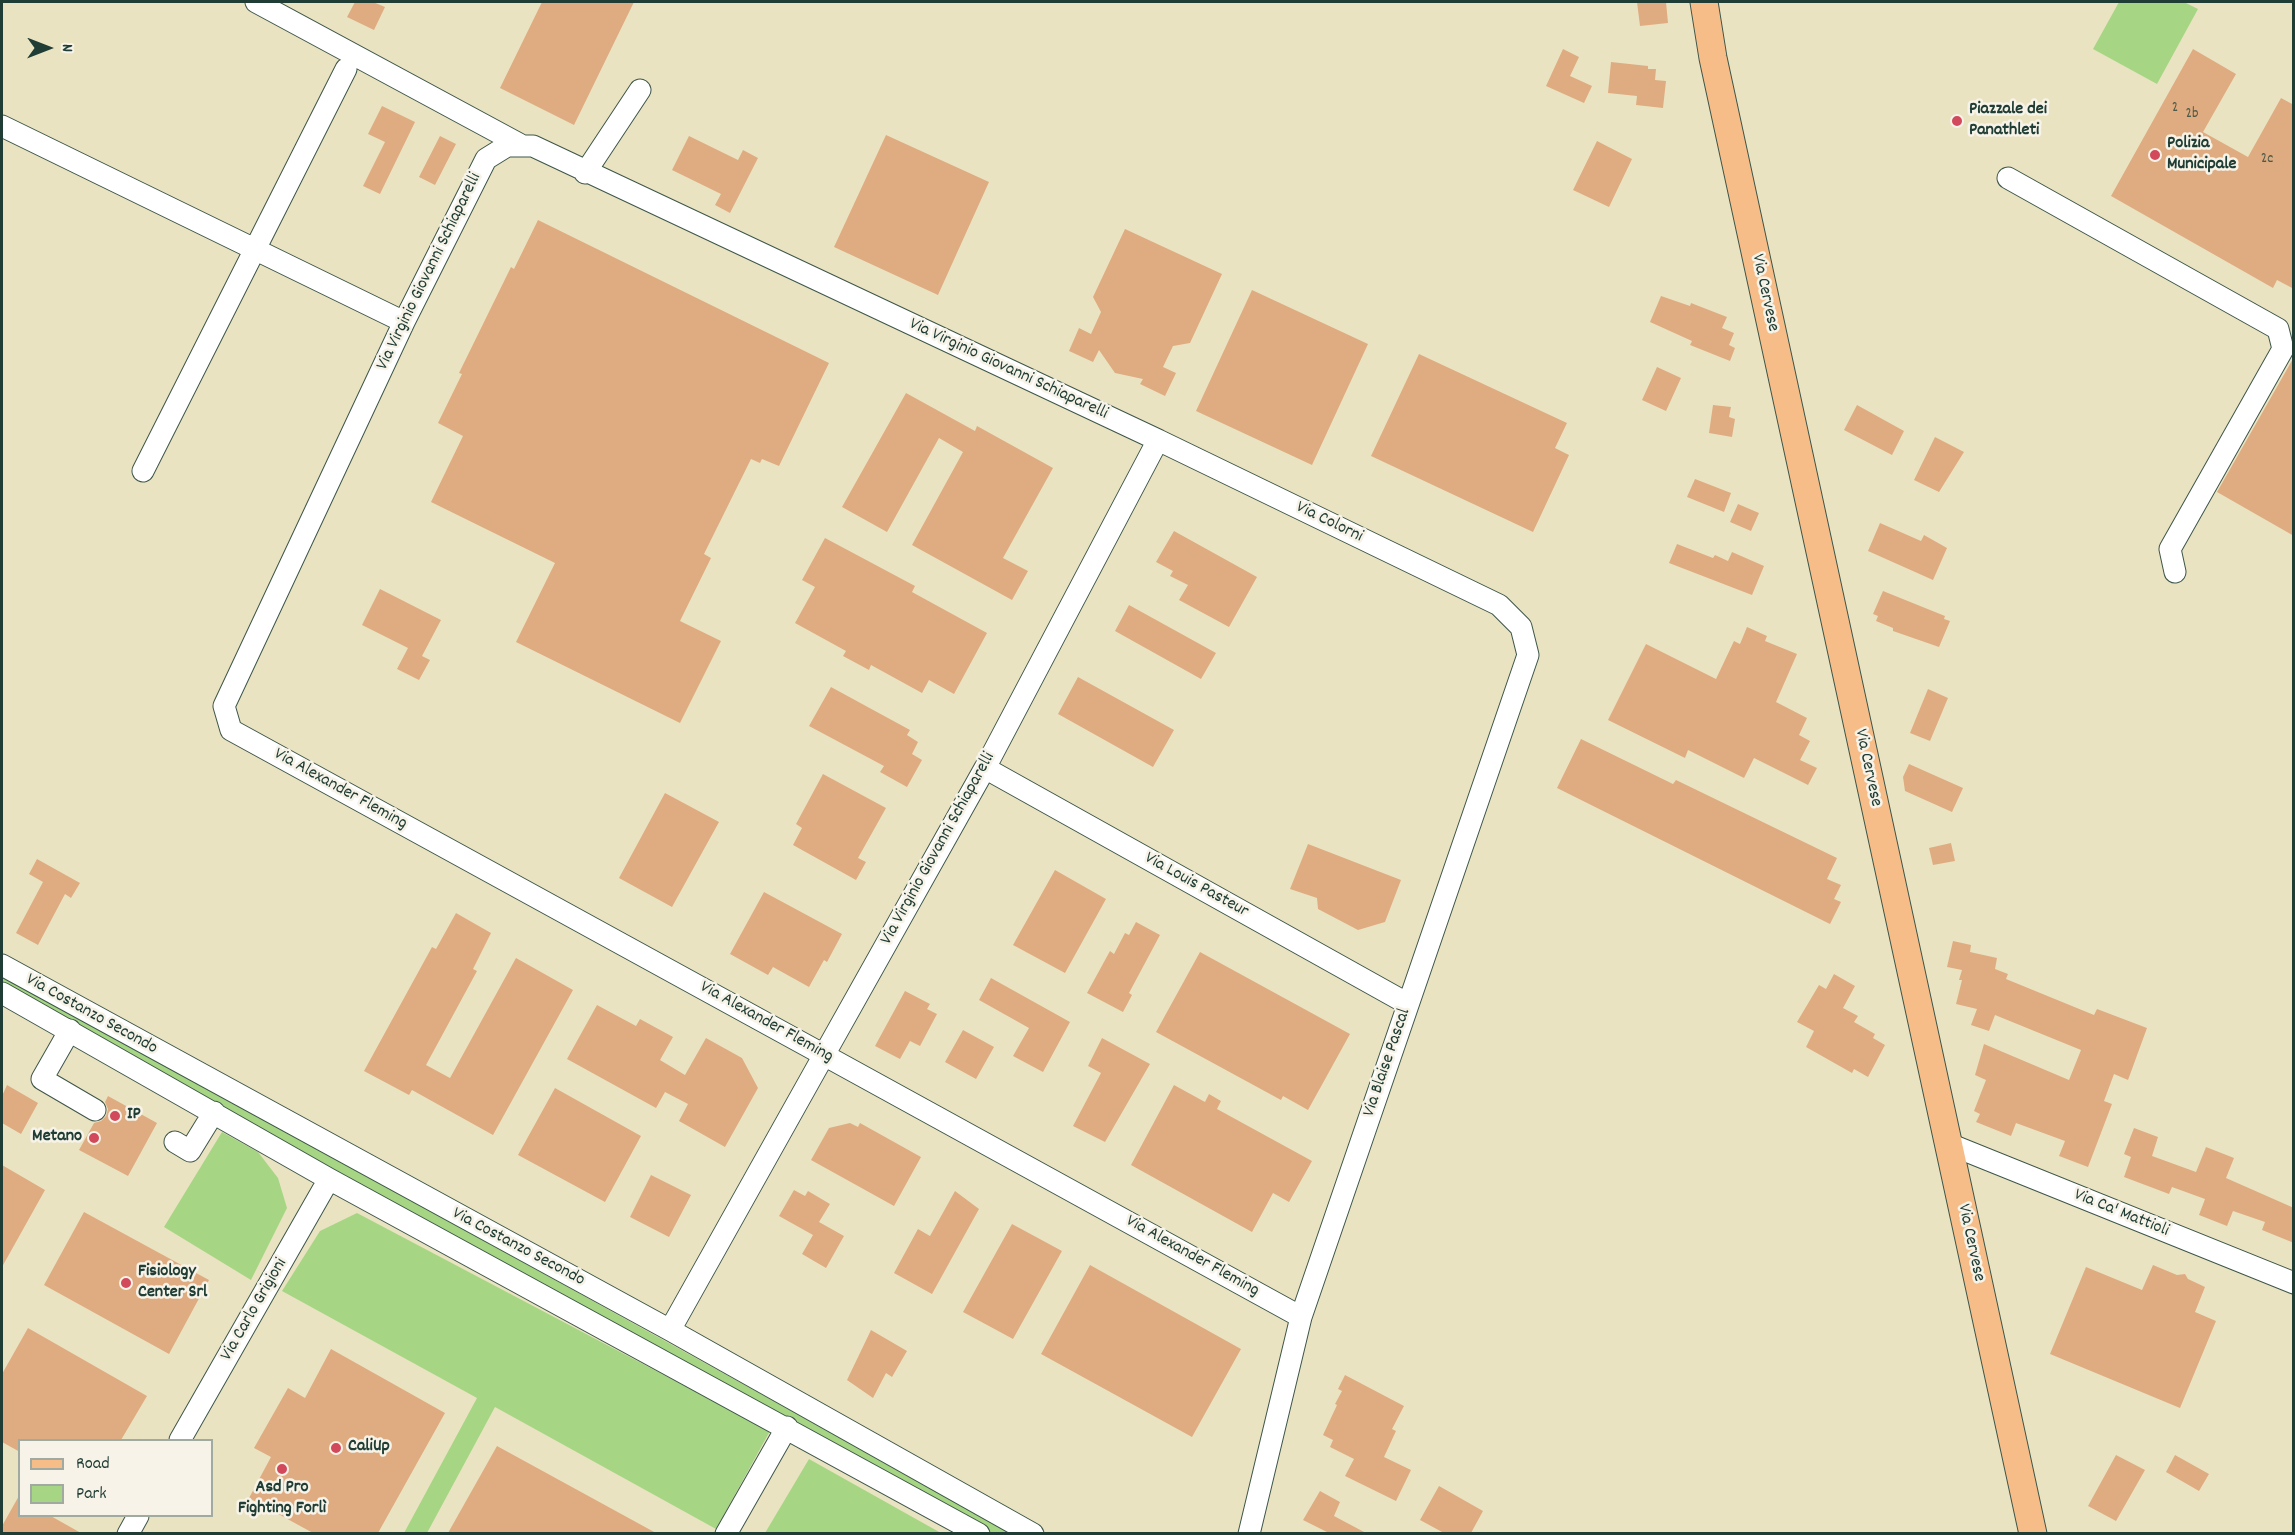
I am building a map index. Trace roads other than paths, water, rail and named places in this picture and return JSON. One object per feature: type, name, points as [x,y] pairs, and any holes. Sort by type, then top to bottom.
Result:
[{"type":"main road","name":"Via Cervese","points":[[1704,2],[1715,69],[2033,1533]]},
{"type":"street","points":[[256,2],[524,146]]},
{"type":"street","points":[[143,471],[345,69]]},
{"type":"street","points":[[585,173],[640,90]]},
{"type":"street","points":[[2,126],[404,322]]},
{"type":"street","name":"Via Virginio Giovanni Schiaparelli","points":[[231,730],[224,706],[404,322],[486,159],[507,146],[533,146],[585,173],[1158,440],[985,768],[669,1330]]},
{"type":"street","points":[[2008,178],[2278,329],[2283,349],[2170,549],[2175,572]]},
{"type":"street","name":"Via Colorni","points":[[1158,440],[1499,605]]},
{"type":"street","name":"Via Blaise Pascal","points":[[1249,1533],[1301,1317],[1519,688],[1528,655],[1521,627],[1499,605]]},
{"type":"street","name":"Via Alexander Fleming","points":[[231,730],[1301,1317]]},
{"type":"street","name":"Via Louis Pasteur","points":[[985,768],[1408,1004]]},
{"type":"street","name":"Via Costanzo Secondo","points":[[2,965],[669,1330],[1033,1533]]},
{"type":"street","name":"Via Costanzo Secondo","points":[[2,993],[329,1179],[979,1533]]},
{"type":"street","points":[[70,1030],[42,1079],[95,1110]]},
{"type":"street","points":[[175,1142],[190,1151],[214,1112]]},
{"type":"street","name":"Via Ca' Mattioli","points":[[1949,1144],[2294,1283]]},
{"type":"street","name":"Via Carlo Grigioni","points":[[181,1439],[329,1179]]},
{"type":"street","points":[[727,1533],[787,1427]]},
{"type":"street","points":[[128,1533],[137,1517]]},
{"type":"place","name":"Piazzale dei Panathleti","points":[[1957,121]]},
{"type":"place","name":"Polizia Municipale","points":[[2155,155]]},
{"type":"place","name":"IP","points":[[115,1116]]},
{"type":"place","name":"Metano","points":[[94,1138]]},
{"type":"place","name":"Fisiology Center Srl","points":[[126,1283]]},
{"type":"place","name":"CaliUp","points":[[336,1448]]},
{"type":"place","name":"Asd Pro Fighting Forlì","points":[[282,1469]]}]
